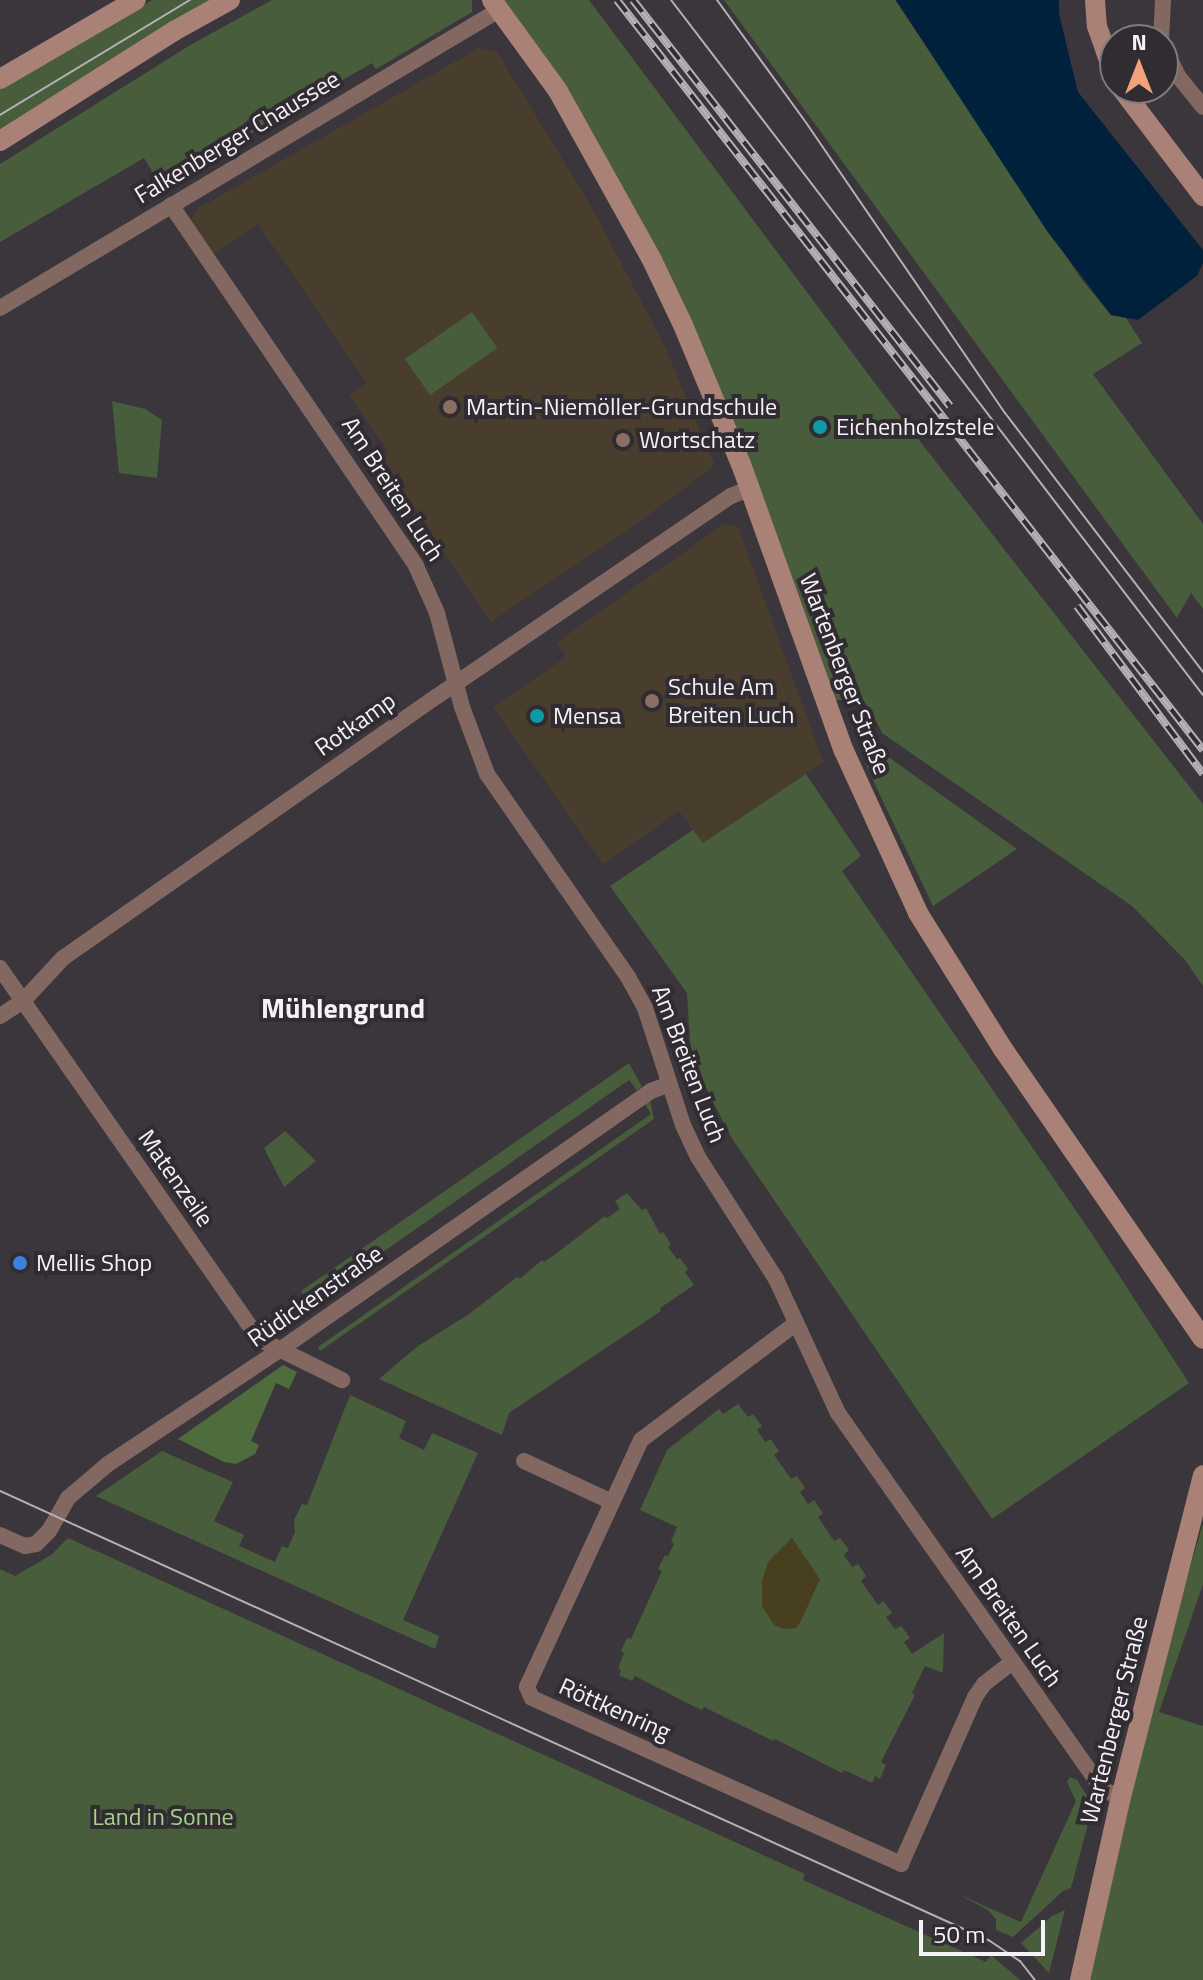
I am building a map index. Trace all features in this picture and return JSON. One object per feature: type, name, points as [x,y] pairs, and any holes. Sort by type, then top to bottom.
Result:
[{"type":"street","points":[[0,79],[136,0]]},
{"type":"street","points":[[0,141],[174,31],[230,0]]},
{"type":"street","points":[[1095,0],[1099,32]]},
{"type":"street","points":[[1162,24],[1163,0]]},
{"type":"street","name":"Falkenberger Chaussee","points":[[0,308],[496,5]]},
{"type":"street","name":"Wartenberger Straße","points":[[496,5],[558,91],[651,258],[683,325],[751,488],[844,751],[918,913],[1003,1049],[1203,1339]]},
{"type":"street","points":[[1179,77],[1203,107]]},
{"type":"street","points":[[1133,104],[1203,196]]},
{"type":"street","name":"Am Breiten Luch","points":[[171,205],[401,540],[428,589],[487,774],[628,977],[645,1008],[669,1084],[698,1157],[776,1279],[838,1413],[1103,1790],[1121,1797]]},
{"type":"street","name":"Rotkamp","points":[[0,1016],[23,1001],[63,958],[456,683],[731,496],[751,488]]},
{"type":"street","name":"Matenzeile","points":[[0,968],[259,1339],[342,1380]]},
{"type":"street","name":"Rüdickenstraße","points":[[0,1535],[25,1546],[36,1544],[49,1531],[68,1498],[88,1480],[651,1091],[669,1084]]},
{"type":"street","name":"Röttkenring","points":[[795,1324],[641,1440],[527,1687],[532,1698],[901,1864],[975,1697],[984,1684],[1012,1662]]},
{"type":"street","points":[[524,1461],[612,1502]]},
{"type":"street","name":"Wartenberger Straße","points":[[1080,1980],[1121,1797],[1203,1475]]},
{"type":"shaded area","points":[[479,48],[497,52],[595,213],[664,345],[714,463],[711,469],[625,532],[491,622],[380,458],[388,451],[349,395],[367,383],[258,224],[212,255],[190,222],[197,209]]},
{"type":"shaded area","name":"Schule Am Breiten Luch","points":[[724,524],[738,527],[823,762],[703,844],[679,811],[603,864],[493,707],[566,657],[556,643]]},
{"type":"green space","points":[[152,0],[211,0],[0,131],[0,89]]},
{"type":"green space","points":[[272,0],[472,0],[472,12],[376,69],[372,63],[161,186],[144,158],[0,242],[0,164],[192,44]]},
{"type":"green space","points":[[504,0],[589,0],[883,394],[1203,804],[1203,986],[1185,960],[1132,906],[882,733],[876,721],[862,710],[844,700],[834,700],[750,460],[658,256],[565,85]]},
{"type":"green space","points":[[724,0],[895,0],[1082,280],[1111,315],[1126,318],[1142,343],[1093,374],[1203,524],[1203,609],[1191,593],[1177,618]]},
{"type":"green space","points":[[472,312],[497,348],[430,395],[405,359]]},
{"type":"green space","points":[[112,401],[145,409],[162,420],[157,478],[119,473]]},
{"type":"green space","points":[[875,754],[887,756],[1017,849],[933,906],[869,772],[866,762]]},
{"type":"green space","points":[[806,774],[861,856],[842,871],[1092,1234],[1189,1383],[992,1519],[731,1137],[691,1058],[687,993],[610,886],[693,830],[703,843]]},
{"type":"green space","points":[[629,1063],[642,1087],[637,1090],[629,1080],[310,1303],[301,1291]]},
{"type":"green space","points":[[650,1100],[654,1119],[320,1351],[318,1347],[651,1114],[645,1104]]},
{"type":"green space","points":[[285,1131],[316,1161],[284,1187],[264,1148]]},
{"type":"green space","points":[[627,1193],[642,1210],[646,1208],[660,1234],[663,1232],[671,1244],[668,1247],[688,1269],[685,1272],[694,1285],[660,1308],[661,1311],[509,1413],[502,1435],[379,1379],[418,1346],[469,1314],[517,1277],[520,1279],[605,1216],[607,1218],[620,1209],[615,1201]]},
{"type":"green space","points":[[283,1365],[297,1372],[289,1389],[276,1383],[251,1441],[259,1445],[255,1454],[236,1464],[224,1462],[178,1439]]},
{"type":"green space","points":[[350,1395],[406,1421],[399,1438],[424,1450],[432,1433],[478,1453],[403,1620],[439,1636],[435,1649],[96,1496],[162,1451],[233,1482],[214,1521],[244,1535],[239,1546],[275,1562],[282,1546],[288,1548],[295,1532],[294,1520],[302,1504],[307,1505]]},
{"type":"green space","points":[[738,1404],[748,1417],[753,1414],[762,1426],[757,1430],[765,1442],[771,1439],[779,1451],[774,1455],[791,1479],[797,1476],[805,1488],[800,1492],[808,1504],[814,1500],[823,1513],[818,1517],[834,1541],[840,1538],[849,1550],[844,1555],[852,1567],[858,1564],[866,1576],[861,1581],[878,1605],[884,1601],[892,1613],[886,1617],[895,1629],[901,1626],[910,1638],[904,1642],[912,1654],[944,1633],[943,1673],[925,1666],[912,1693],[915,1695],[881,1762],[886,1765],[880,1779],[875,1776],[872,1783],[844,1770],[842,1773],[704,1707],[702,1710],[635,1676],[632,1681],[619,1675],[621,1670],[618,1668],[624,1653],[621,1651],[627,1638],[631,1639],[662,1571],[658,1569],[674,1544],[671,1542],[677,1527],[640,1510],[667,1450],[719,1409],[723,1414]]},
{"type":"green space","points":[[1203,1523],[1203,1584],[1159,1712],[1203,1726],[1203,1980],[1089,1980],[1157,1682]]},
{"type":"green space","name":"Land in Sonne","points":[[68,1538],[805,1874],[803,1880],[986,1962],[991,1955],[1020,1980],[0,1980],[0,1569],[15,1576],[51,1555]]},
{"type":"green space","points":[[1070,1777],[1077,1780],[1093,1805],[1071,1888],[1063,1891],[1013,1937],[996,1930],[996,1919],[988,1910],[958,1894],[1021,1922],[1076,1801],[1067,1782]]},
{"type":"green space","points":[[1065,1910],[1049,1973],[1021,1943],[1052,1916]]},
{"type":"sand","points":[[792,1538],[820,1579],[796,1628],[784,1629],[774,1625],[762,1606],[762,1581],[768,1562]]},
{"type":"water","points":[[896,0],[1059,0],[1059,14],[1078,92],[1203,250],[1203,263],[1197,276],[1138,320],[1111,315],[1047,231]]},
{"type":"tram line","points":[[0,115],[190,0]]},
{"type":"tram line","points":[[671,0],[1203,695]]},
{"type":"tram line","points":[[717,0],[807,124],[1005,413],[1203,672]]},
{"type":"tram line","points":[[0,1491],[990,1941],[1020,1961],[1035,1980]]},
{"type":"railway","points":[[617,0],[1203,750]]},
{"type":"railway","points":[[633,0],[950,406]]},
{"type":"railway","points":[[1077,606],[1203,774]]},
{"type":"place","name":"Martin-Niemöller-Grundschule","points":[[450,407]]},
{"type":"place","name":"Eichenholzstele","points":[[820,427]]},
{"type":"place","name":"Wortschatz","points":[[623,440]]},
{"type":"place","name":"Schule Am Breiten Luch","points":[[652,701]]},
{"type":"place","name":"Mensa","points":[[537,716]]},
{"type":"place","name":"Mellis Shop","points":[[20,1263]]},
{"type":"district","name":"Mühlengrund","points":[[343,1008]]}]
